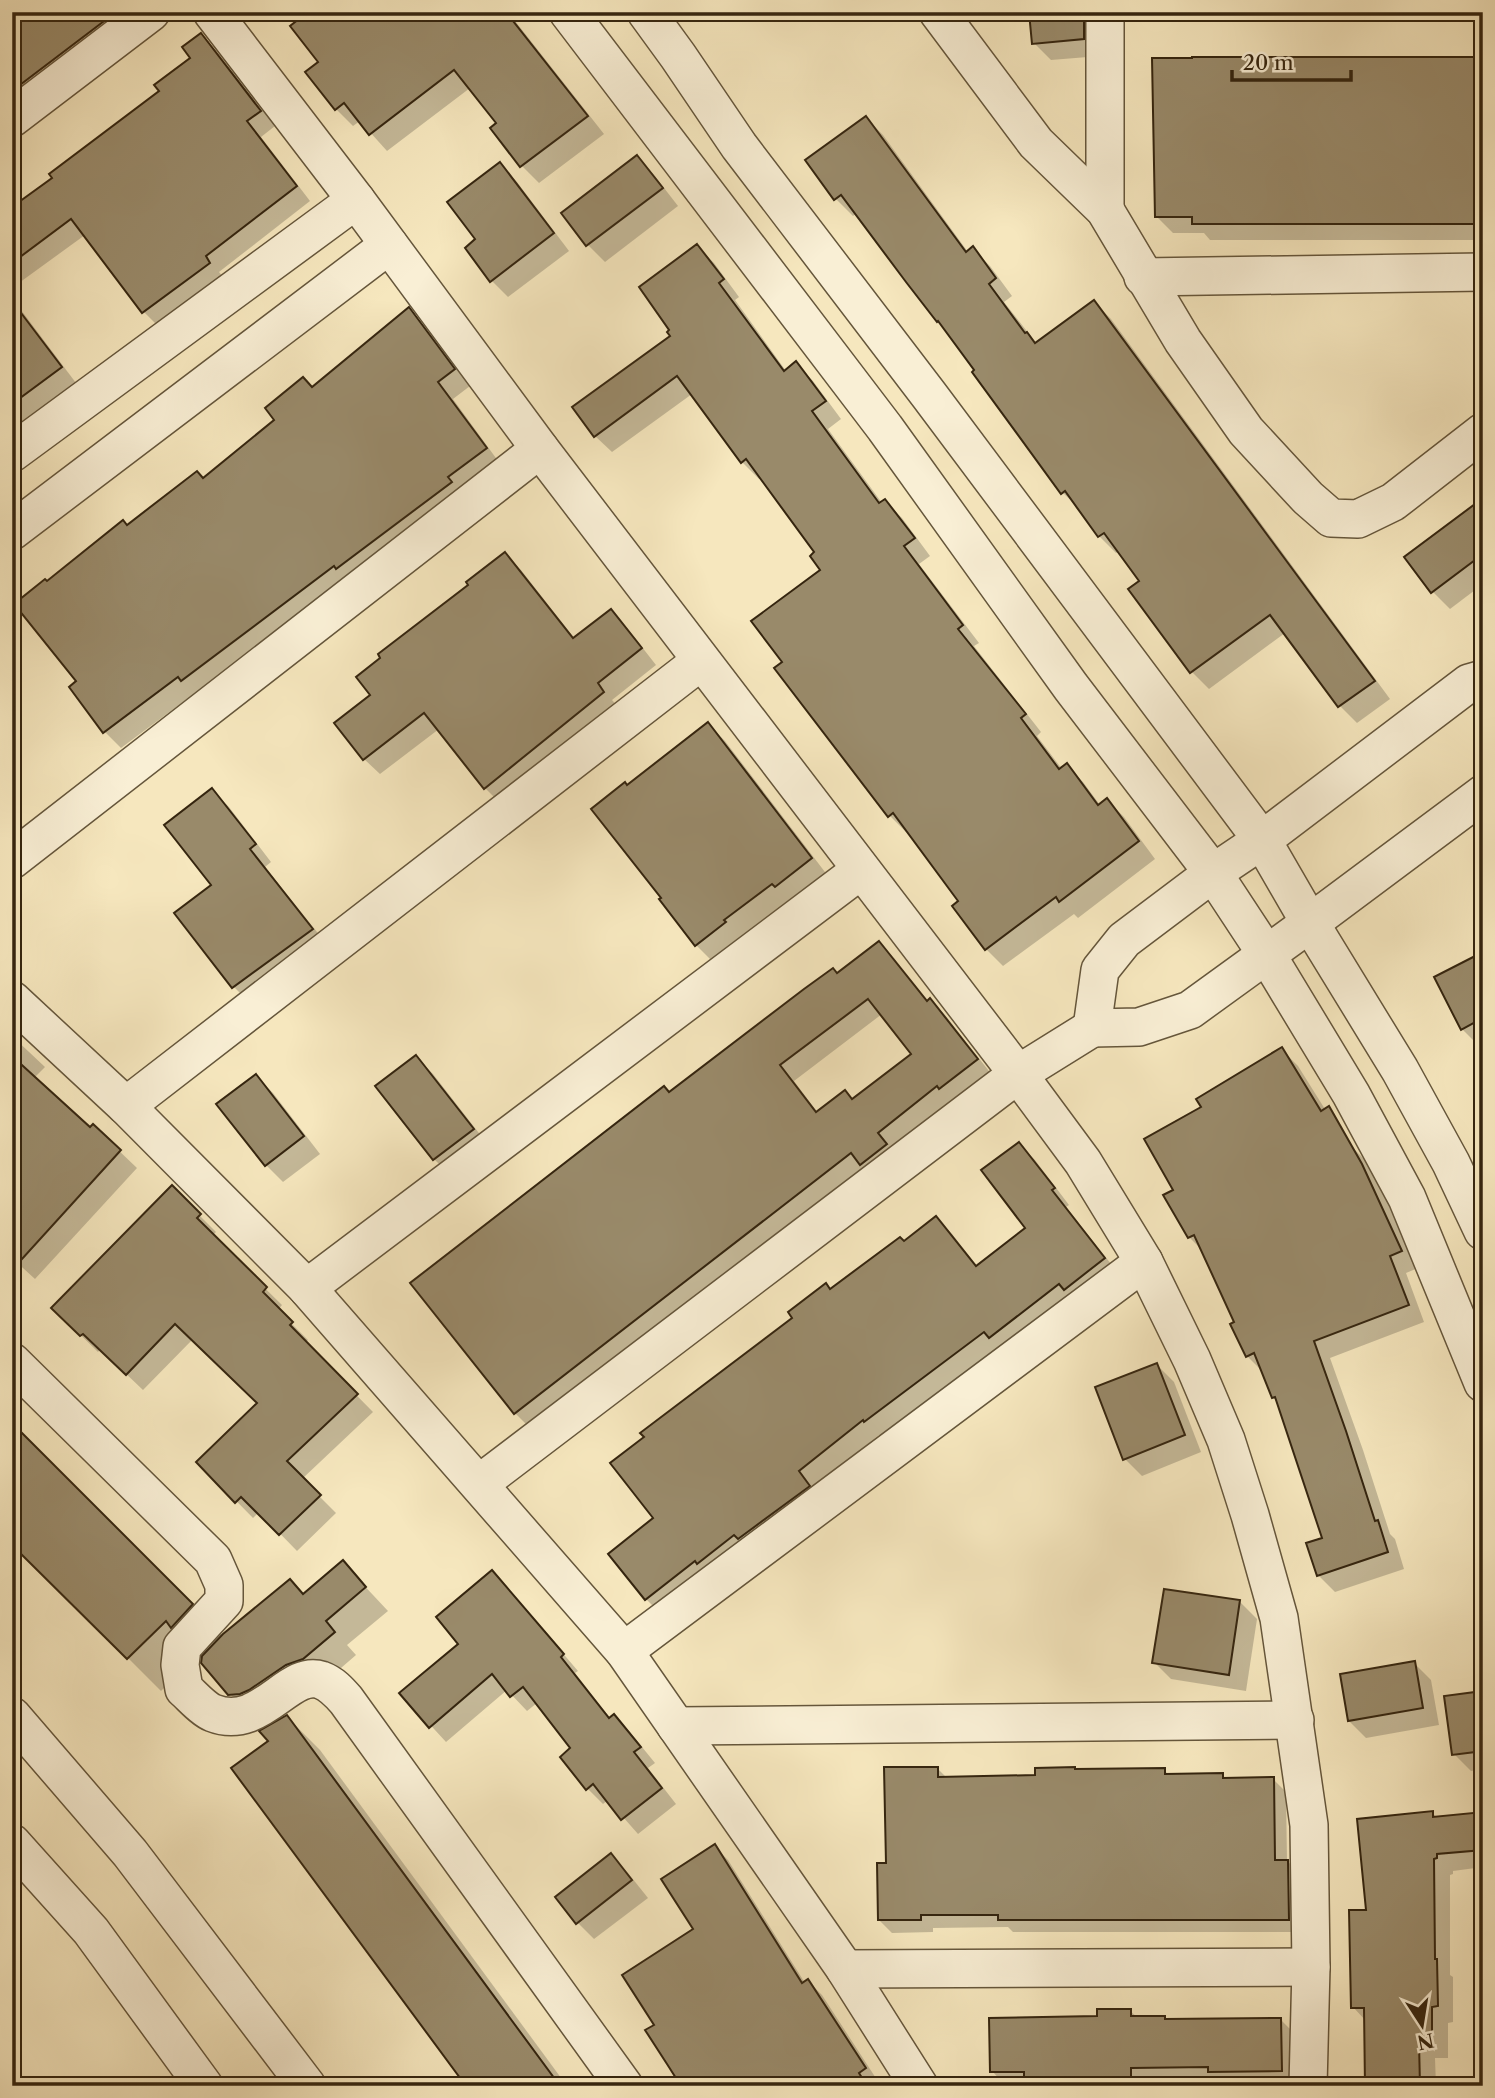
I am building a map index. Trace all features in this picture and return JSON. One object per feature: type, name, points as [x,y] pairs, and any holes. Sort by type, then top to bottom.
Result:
[{"type":"street","points":[[12,118],[151,12]]},
{"type":"street","points":[[212,12],[356,200],[540,449],[1083,1161],[1144,1262],[1192,1360],[1226,1440],[1279,1618],[1309,1825],[1311,1967],[1308,2086]]},
{"type":"street","points":[[568,12],[885,428],[1071,687],[1213,873],[1267,955],[1351,1094],[1407,1198],[1483,1383]]},
{"type":"street","points":[[646,12],[739,146],[1262,840],[1400,1070],[1451,1163],[1483,1231]]},
{"type":"street","points":[[938,12],[1036,143],[1105,210],[1183,341],[1245,431],[1308,498],[1332,519],[1358,519],[1393,502],[1483,432]]},
{"type":"street","points":[[1105,12],[1105,210]]},
{"type":"street","points":[[696,182],[739,146]]},
{"type":"street","points":[[12,453],[356,200]]},
{"type":"street","points":[[12,531],[389,245]]},
{"type":"street","points":[[1143,276],[1483,272]]},
{"type":"street","points":[[12,860],[540,449]]},
{"type":"street","points":[[126,1106],[701,661]]},
{"type":"street","points":[[1092,1028],[1100,970],[1124,940],[1262,840],[1469,683],[1483,678]]},
{"type":"street","points":[[479,1484],[1018,1074],[1092,1028],[1139,1027],[1190,1010],[1483,794]]},
{"type":"street","points":[[307,1288],[861,870]]},
{"type":"street","points":[[12,1000],[126,1106],[307,1288],[624,1651],[845,1969],[919,2086]]},
{"type":"street","points":[[624,1651],[1144,1262]]},
{"type":"street","points":[[12,1362],[213,1560],[224,1585],[224,1601],[182,1647],[180,1665],[184,1689],[212,1713],[237,1717],[252,1713],[304,1679],[319,1679],[333,1686],[346,1700],[624,2086]]},
{"type":"street","points":[[12,1716],[130,1853],[307,2086]]},
{"type":"street","points":[[676,1726],[1295,1720]]},
{"type":"street","points":[[12,1843],[91,1931],[204,2086]]},
{"type":"street","points":[[845,1969],[1311,1967]]},
{"type":"building","points":[[12,12],[116,12],[12,91]]},
{"type":"building","points":[[308,12],[506,12],[588,116],[520,167],[490,128],[496,123],[454,70],[369,135],[344,103],[335,110],[305,72],[318,62],[290,26]]},
{"type":"building","points":[[1029,12],[1084,12],[1084,39],[1032,44]]},
{"type":"building","points":[[201,33],[261,111],[247,121],[297,186],[206,256],[210,263],[142,313],[71,219],[12,263],[12,207],[52,178],[49,174],[159,91],[154,85],[190,58],[182,47]]},
{"type":"building","points":[[1483,57],[1483,224],[1192,224],[1192,217],[1155,217],[1152,58]]},
{"type":"building","points":[[866,116],[966,252],[973,246],[996,278],[989,284],[1035,343],[1094,300],[1375,681],[1338,707],[1270,615],[1190,673],[1128,589],[1139,581],[1104,533],[1098,537],[1065,491],[1061,494],[938,321],[841,195],[834,200],[805,160]]},
{"type":"building","points":[[637,155],[663,188],[586,246],[561,213]]},
{"type":"building","points":[[500,162],[554,233],[490,282],[465,248],[475,239],[447,202]]},
{"type":"building","points":[[697,244],[724,279],[719,283],[784,371],[796,361],[826,401],[812,411],[879,503],[885,499],[915,538],[904,546],[963,625],[958,629],[1026,714],[1021,718],[1059,769],[1067,763],[1098,805],[1107,798],[1139,841],[1059,902],[1056,897],[985,950],[952,906],[958,901],[893,813],[888,817],[774,668],[782,662],[751,621],[820,570],[810,556],[814,552],[746,459],[741,463],[677,376],[594,437],[572,407],[670,336],[667,332],[669,330],[639,287]]},
{"type":"building","points":[[12,301],[62,367],[12,404]]},
{"type":"building","points":[[409,307],[455,369],[438,382],[487,448],[448,477],[452,482],[336,569],[334,566],[181,681],[178,677],[103,733],[69,687],[76,681],[14,604],[123,520],[127,525],[197,471],[203,478],[274,420],[265,408],[303,377],[312,387]]},
{"type":"building","points":[[1483,498],[1483,554],[1431,593],[1404,557]]},
{"type":"building","points":[[505,552],[573,638],[611,609],[642,648],[598,683],[604,692],[484,789],[424,713],[363,760],[334,723],[370,695],[356,677],[380,658],[378,654],[468,585],[466,582]]},
{"type":"building","points":[[708,722],[812,858],[775,887],[772,884],[724,920],[726,922],[695,946],[591,809],[625,782],[627,785]]},
{"type":"building","points":[[212,788],[256,844],[250,849],[313,929],[232,988],[174,913],[211,885],[164,825]]},
{"type":"building","points":[[879,941],[927,1001],[930,998],[978,1059],[939,1089],[937,1086],[878,1133],[887,1144],[860,1165],[851,1153],[514,1414],[410,1283],[664,1086],[669,1092],[833,968],[837,973]],"holes":[[[868,999],[911,1054],[852,1099],[845,1090],[816,1112],[780,1065]]]},
{"type":"building","points":[[1483,952],[1483,1018],[1461,1030],[1434,977]]},
{"type":"building","points":[[1282,1047],[1321,1111],[1329,1106],[1362,1164],[1402,1251],[1390,1256],[1409,1305],[1314,1341],[1388,1552],[1317,1576],[1306,1543],[1322,1538],[1275,1397],[1272,1398],[1254,1353],[1246,1357],[1230,1324],[1234,1322],[1194,1235],[1188,1238],[1163,1195],[1173,1190],[1144,1139],[1201,1107],[1196,1099]]},
{"type":"building","points":[[416,1055],[474,1129],[433,1160],[375,1086]]},
{"type":"building","points":[[12,1056],[90,1127],[93,1124],[121,1150],[12,1270]]},
{"type":"building","points":[[256,1074],[304,1136],[265,1166],[216,1104]]},
{"type":"building","points":[[1019,1142],[1105,1258],[1064,1290],[1059,1284],[989,1338],[984,1332],[864,1422],[863,1420],[799,1471],[810,1486],[738,1539],[734,1535],[697,1564],[695,1561],[645,1600],[608,1554],[653,1518],[610,1463],[644,1437],[640,1433],[792,1318],[788,1312],[826,1283],[830,1289],[900,1237],[904,1241],[936,1216],[976,1266],[1025,1228],[981,1170]]},
{"type":"building","points":[[172,1185],[201,1214],[197,1218],[267,1287],[263,1292],[293,1322],[290,1325],[358,1394],[287,1461],[321,1495],[279,1535],[241,1497],[235,1503],[196,1462],[257,1403],[175,1324],[126,1375],[51,1308]]},
{"type":"building","points":[[1157,1363],[1185,1435],[1123,1460],[1095,1387]]},
{"type":"building","points":[[12,1423],[193,1604],[171,1628],[166,1621],[127,1659],[12,1545]]},
{"type":"building","points":[[343,1560],[366,1587],[326,1621],[335,1632],[303,1659],[286,1665],[249,1690],[228,1695],[201,1663],[202,1656],[223,1634],[290,1579],[303,1594]]},
{"type":"building","points":[[492,1570],[564,1654],[561,1657],[609,1718],[614,1714],[641,1747],[634,1752],[662,1788],[621,1820],[593,1784],[586,1790],[560,1757],[570,1748],[523,1687],[510,1697],[492,1674],[429,1728],[399,1693],[458,1644],[436,1617]]},
{"type":"building","points":[[1164,1589],[1240,1600],[1229,1675],[1152,1663]]},
{"type":"building","points":[[1415,1661],[1423,1708],[1348,1721],[1340,1674]]},
{"type":"building","points":[[1483,1691],[1483,1751],[1452,1755],[1444,1696]]},
{"type":"building","points":[[287,1715],[560,2086],[466,2086],[231,1768],[268,1741],[259,1731]]},
{"type":"building","points":[[884,1767],[938,1767],[938,1777],[1035,1775],[1035,1768],[1075,1767],[1165,1768],[1165,1774],[1223,1773],[1223,1778],[1274,1777],[1275,1860],[1288,1860],[1289,1920],[998,1920],[998,1915],[921,1915],[921,1920],[878,1920],[877,1863],[886,1863]]},
{"type":"building","points":[[1433,1811],[1433,1817],[1483,1812],[1483,1850],[1437,1854],[1434,1859],[1438,2006],[1432,2007],[1432,2042],[1419,2042],[1420,2086],[1365,2086],[1364,2008],[1351,2008],[1349,1910],[1366,1910],[1357,1819]]},
{"type":"building","points":[[715,1844],[802,1983],[808,1979],[866,2068],[859,2073],[867,2086],[681,2086],[645,2030],[654,2025],[622,1975],[693,1929],[661,1879]]},
{"type":"building","points":[[611,1853],[632,1880],[576,1924],[555,1897]]},
{"type":"building","points":[[1097,2009],[1131,2009],[1131,2016],[1165,2016],[1165,2019],[1281,2018],[1282,2071],[1208,2072],[1208,2067],[1131,2068],[1131,2079],[1055,2080],[1055,2086],[1024,2086],[1024,2072],[990,2072],[989,2018],[1097,2016]]}]
